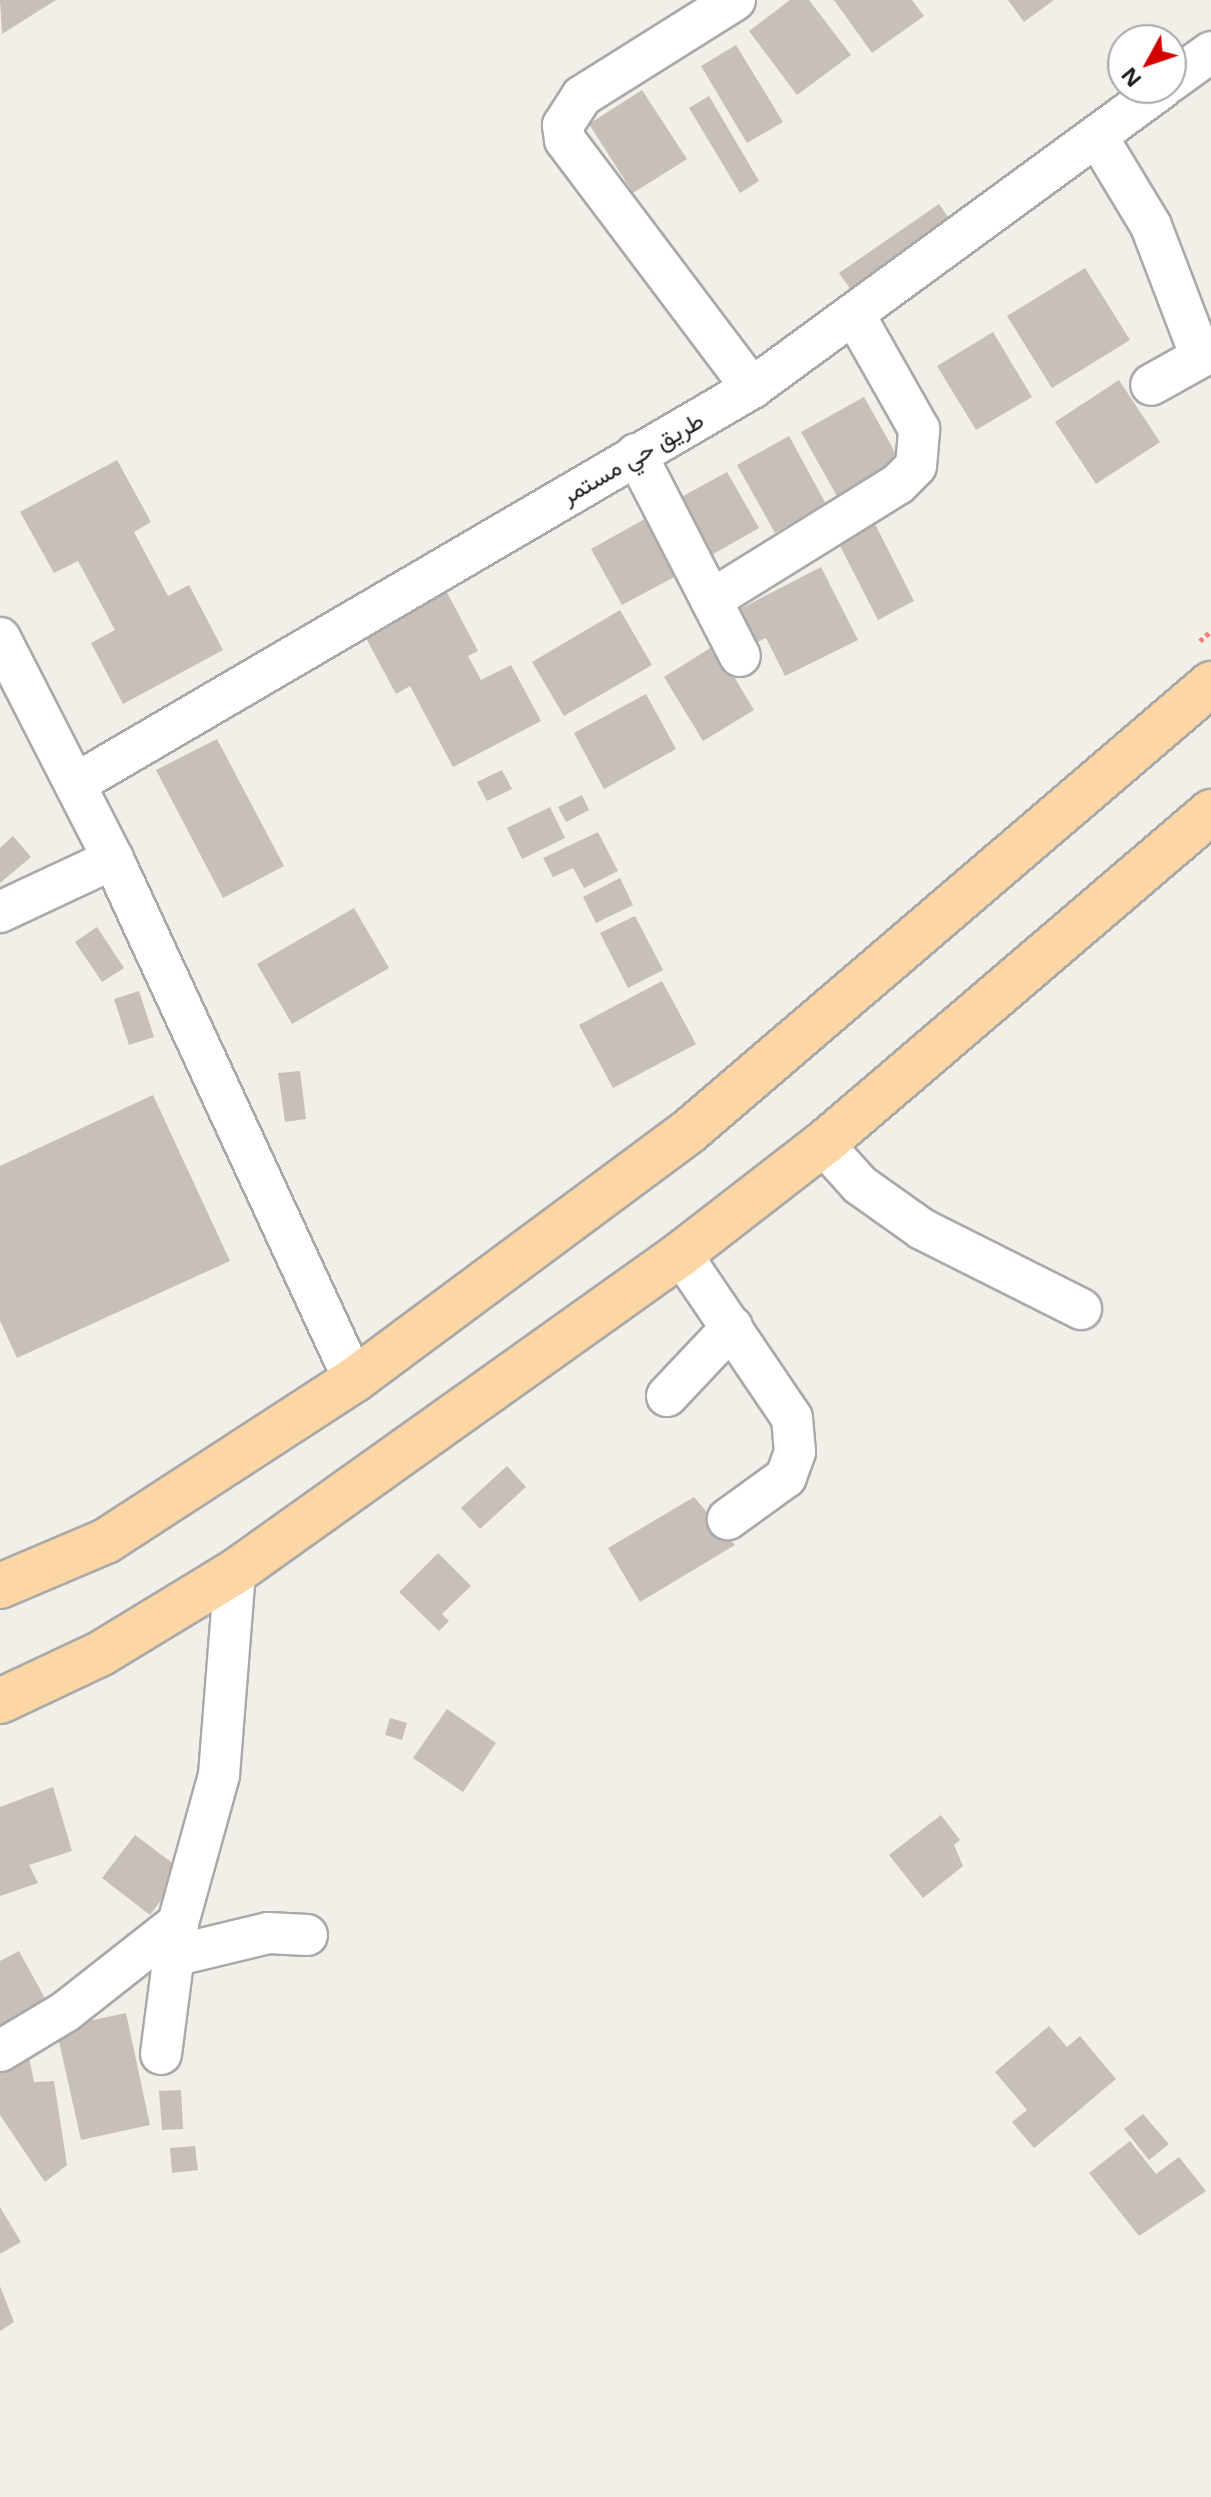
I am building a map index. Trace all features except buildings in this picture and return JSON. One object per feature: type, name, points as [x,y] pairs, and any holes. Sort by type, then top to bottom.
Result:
[{"type":"main road","points":[[0,1586],[106,1541],[354,1380],[688,1132],[1211,684]]},
{"type":"main road","points":[[0,1701],[100,1654],[235,1572],[681,1254],[823,1144],[1211,812]]},
{"type":"street","points":[[735,0],[582,96],[563,125],[565,140],[752,388]]},
{"type":"street","name":"طريق حي مستمر","points":[[75,784],[752,388],[855,316],[1142,104]]},
{"type":"street","points":[[1098,138],[1151,226],[1201,357],[1151,385]]},
{"type":"street","points":[[711,600],[898,484],[916,466],[919,429],[855,316]]},
{"type":"street","points":[[636,454],[740,656]]},
{"type":"street","points":[[0,638],[113,859],[354,1380]]},
{"type":"street","points":[[0,912],[113,859]]},
{"type":"street","points":[[823,1144],[860,1185],[922,1229],[1081,1309]]},
{"type":"street","points":[[681,1254],[792,1418],[795,1452],[777,1487],[728,1519]]},
{"type":"street","points":[[667,1396],[732,1327]]},
{"type":"street","points":[[161,2054],[175,1939],[219,1775],[235,1572]]},
{"type":"street","points":[[0,2051],[175,1939],[268,1933],[307,1935]]}]
